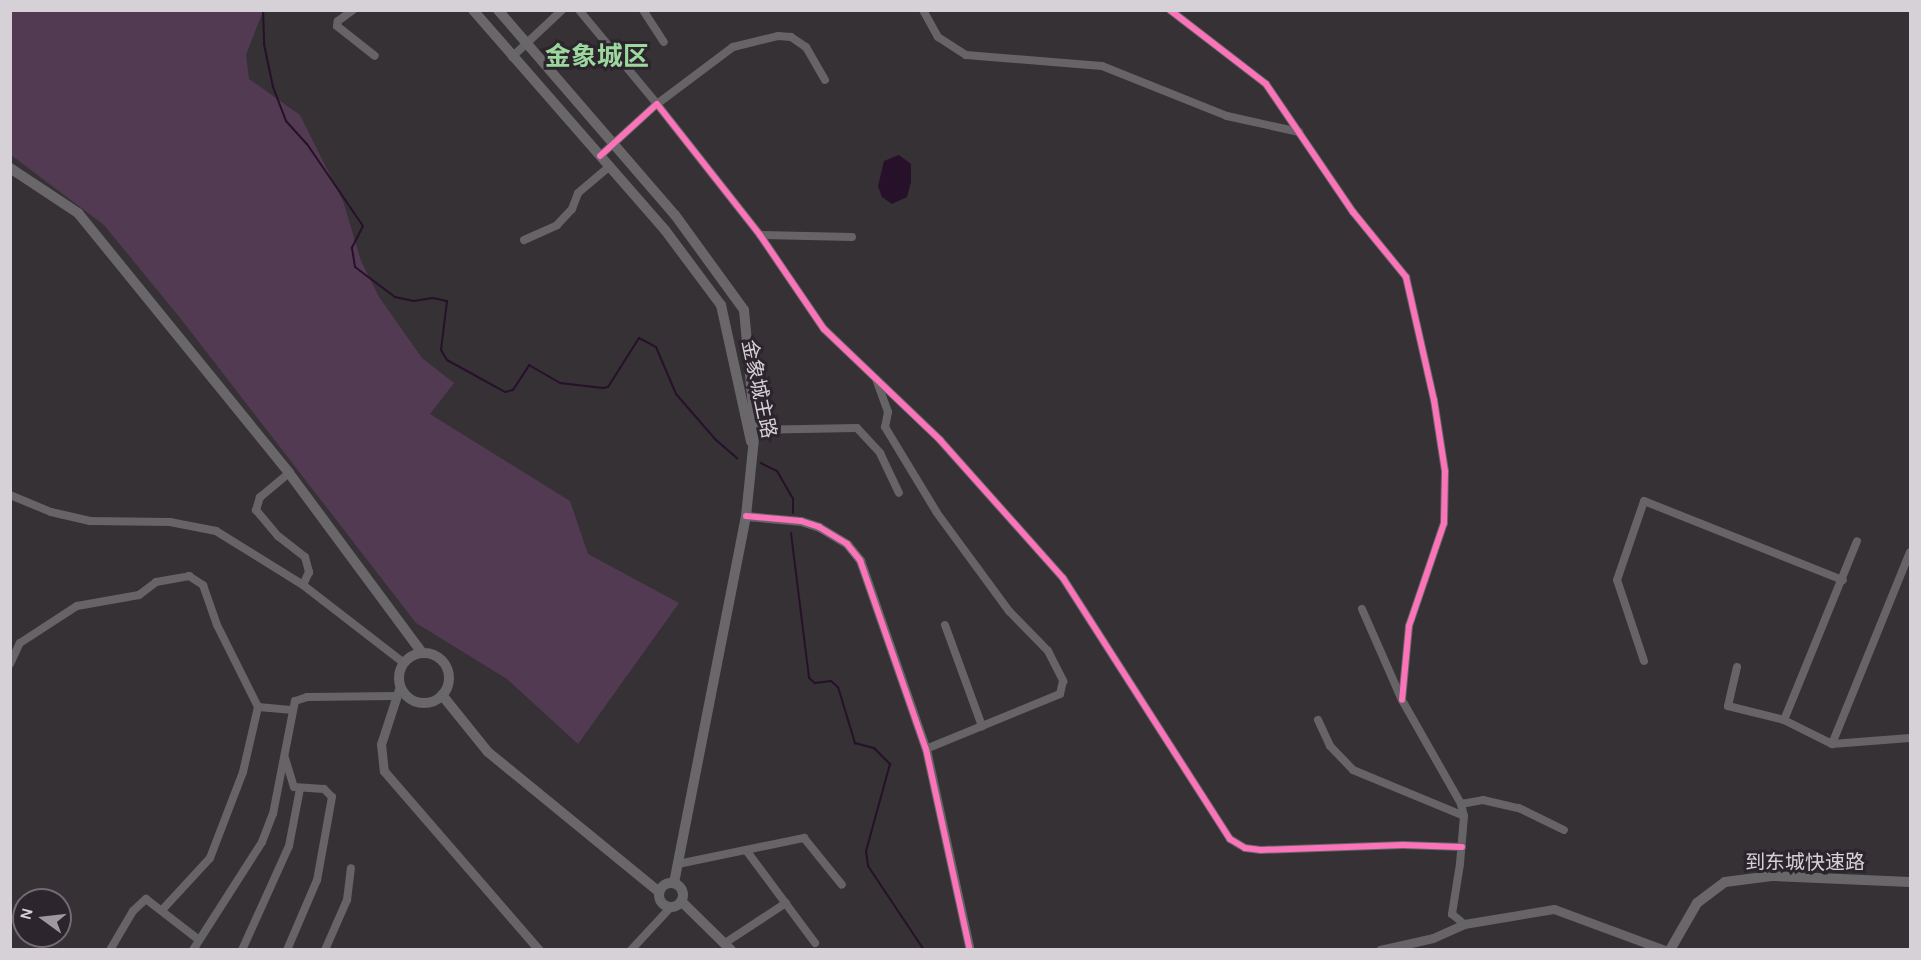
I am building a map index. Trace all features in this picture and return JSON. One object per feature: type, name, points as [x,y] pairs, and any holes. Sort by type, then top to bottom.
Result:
[{"type":"main road","name":"金象城主路","points":[[473,10],[680,250],[721,305],[751,430]]},
{"type":"main road","name":"金象城主路","points":[[498,10],[615,142],[693,238],[744,310],[753,451],[746,516],[674,883]]},
{"type":"main road","points":[[10,168],[78,213],[289,473],[422,653],[437,657],[447,669],[448,684],[442,695],[420,703],[398,691],[404,663],[422,653]]},
{"type":"main road","points":[[680,250],[693,238]]},
{"type":"main road","points":[[442,695],[488,752],[659,892]]},
{"type":"main road","name":"到东城快速路","points":[[1670,950],[1683,926],[1708,893],[1736,879],[1802,876],[1911,882]]},
{"type":"main road","points":[[674,883],[682,892],[681,901],[671,907],[660,901],[659,892],[665,884],[674,883]]},
{"type":"main road","points":[[681,901],[728,946]]},
{"type":"main road","name":"到东城快速路","points":[[1675,950],[1683,926]]},
{"type":"street","points":[[353,10],[337,26],[375,56]]},
{"type":"street","points":[[512,57],[562,10]]},
{"type":"street","points":[[579,10],[657,104],[760,235],[824,329],[945,445],[1069,585],[1124,678],[1230,839],[1245,848],[1261,850],[1403,845],[1462,848]]},
{"type":"street","points":[[643,10],[664,42]]},
{"type":"street","points":[[923,10],[938,37],[966,55],[1102,66],[1227,116],[1299,132]]},
{"type":"street","points":[[1170,10],[1266,84],[1353,212],[1406,277],[1434,400],[1445,471],[1444,523],[1409,626],[1402,700]]},
{"type":"street","points":[[600,156],[657,104],[733,47],[783,36],[806,47],[825,80]]},
{"type":"street","points":[[524,240],[557,225],[572,209],[578,193],[609,166]]},
{"type":"street","points":[[760,235],[852,237]]},
{"type":"street","points":[[874,375],[885,399],[885,427],[937,513],[1009,610],[1048,651],[1063,681],[1060,694],[926,749]]},
{"type":"street","points":[[751,430],[857,428],[880,453],[899,493]]},
{"type":"street","points":[[289,473],[260,497],[256,510],[278,536],[305,557],[309,572],[303,585]]},
{"type":"street","points":[[10,495],[51,512],[90,521],[170,522],[216,531],[303,585],[404,663]]},
{"type":"street","points":[[1644,661],[1617,580],[1644,501],[1843,580]]},
{"type":"street","points":[[746,516],[801,521],[819,527],[847,544],[860,560],[926,749],[970,950]]},
{"type":"street","points":[[1784,720],[1857,541]]},
{"type":"street","points":[[1832,744],[1911,552]]},
{"type":"street","points":[[10,664],[20,644],[77,606],[139,595],[156,582],[189,576],[203,585],[217,625],[258,707],[243,772],[210,858],[163,909]]},
{"type":"street","points":[[1362,609],[1402,700],[1461,804],[1464,816],[1462,848],[1452,914],[1464,924]]},
{"type":"street","points":[[945,625],[982,726]]},
{"type":"street","points":[[1737,667],[1728,706],[1784,720],[1832,744],[1911,738]]},
{"type":"street","points":[[193,950],[262,842],[273,814],[285,757],[291,710],[295,701],[307,697],[398,691],[381,744],[384,771],[539,950]]},
{"type":"street","points":[[258,707],[291,710]]},
{"type":"street","points":[[1318,720],[1330,746],[1353,770],[1464,816]]},
{"type":"street","points":[[285,757],[292,783],[300,789],[324,789],[330,794],[331,819],[317,880],[287,950]]},
{"type":"street","points":[[242,950],[289,846],[300,789]]},
{"type":"street","points":[[1461,804],[1483,800],[1519,808],[1564,830]]},
{"type":"street","points":[[678,864],[804,838],[842,885]]},
{"type":"street","points":[[746,850],[815,943]]},
{"type":"street","points":[[325,950],[347,900],[351,868]]},
{"type":"street","points":[[110,950],[141,901],[151,899],[199,940]]},
{"type":"street","points":[[728,946],[786,903]]},
{"type":"street","points":[[631,950],[671,907]]},
{"type":"street","points":[[1380,950],[1433,938],[1464,924],[1554,909],[1665,950]]},
{"type":"shaded area","points":[[11,10],[263,11],[246,55],[249,79],[300,115],[343,201],[361,261],[379,297],[422,358],[454,383],[430,414],[570,501],[588,554],[679,603],[578,744],[507,679],[416,623],[181,319],[104,225],[11,155]]},
{"type":"shaded area","points":[[899,155],[911,164],[911,182],[907,197],[892,204],[882,197],[878,186],[884,161]]},
{"type":"waterway","points":[[263,10],[264,44],[273,87],[286,121],[307,144],[363,226],[352,248],[355,267],[395,297],[414,301],[433,298],[447,301],[441,350],[447,360],[505,392],[513,390],[529,365],[560,383],[603,388],[608,387],[639,338],[656,347],[676,394],[716,440],[737,458]]},
{"type":"waterway","points":[[761,463],[777,471],[793,499],[793,513]]},
{"type":"waterway","points":[[791,533],[809,678],[815,683],[831,681],[838,687],[855,743],[874,748],[890,764],[866,851],[868,866],[924,950]]},
{"type":"cycle path","points":[[1170,10],[1266,84],[1353,212],[1406,277],[1434,400],[1445,471],[1444,523],[1409,626],[1402,700]]},
{"type":"cycle path","points":[[600,156],[657,104],[760,235],[824,329],[940,440],[1063,578],[1230,839],[1245,848],[1261,850],[1403,845],[1462,847]]},
{"type":"cycle path","points":[[746,516],[801,521],[819,527],[847,544],[860,560],[926,749],[970,950]]},
{"type":"district","name":"金象城区","points":[[597,57]]}]
